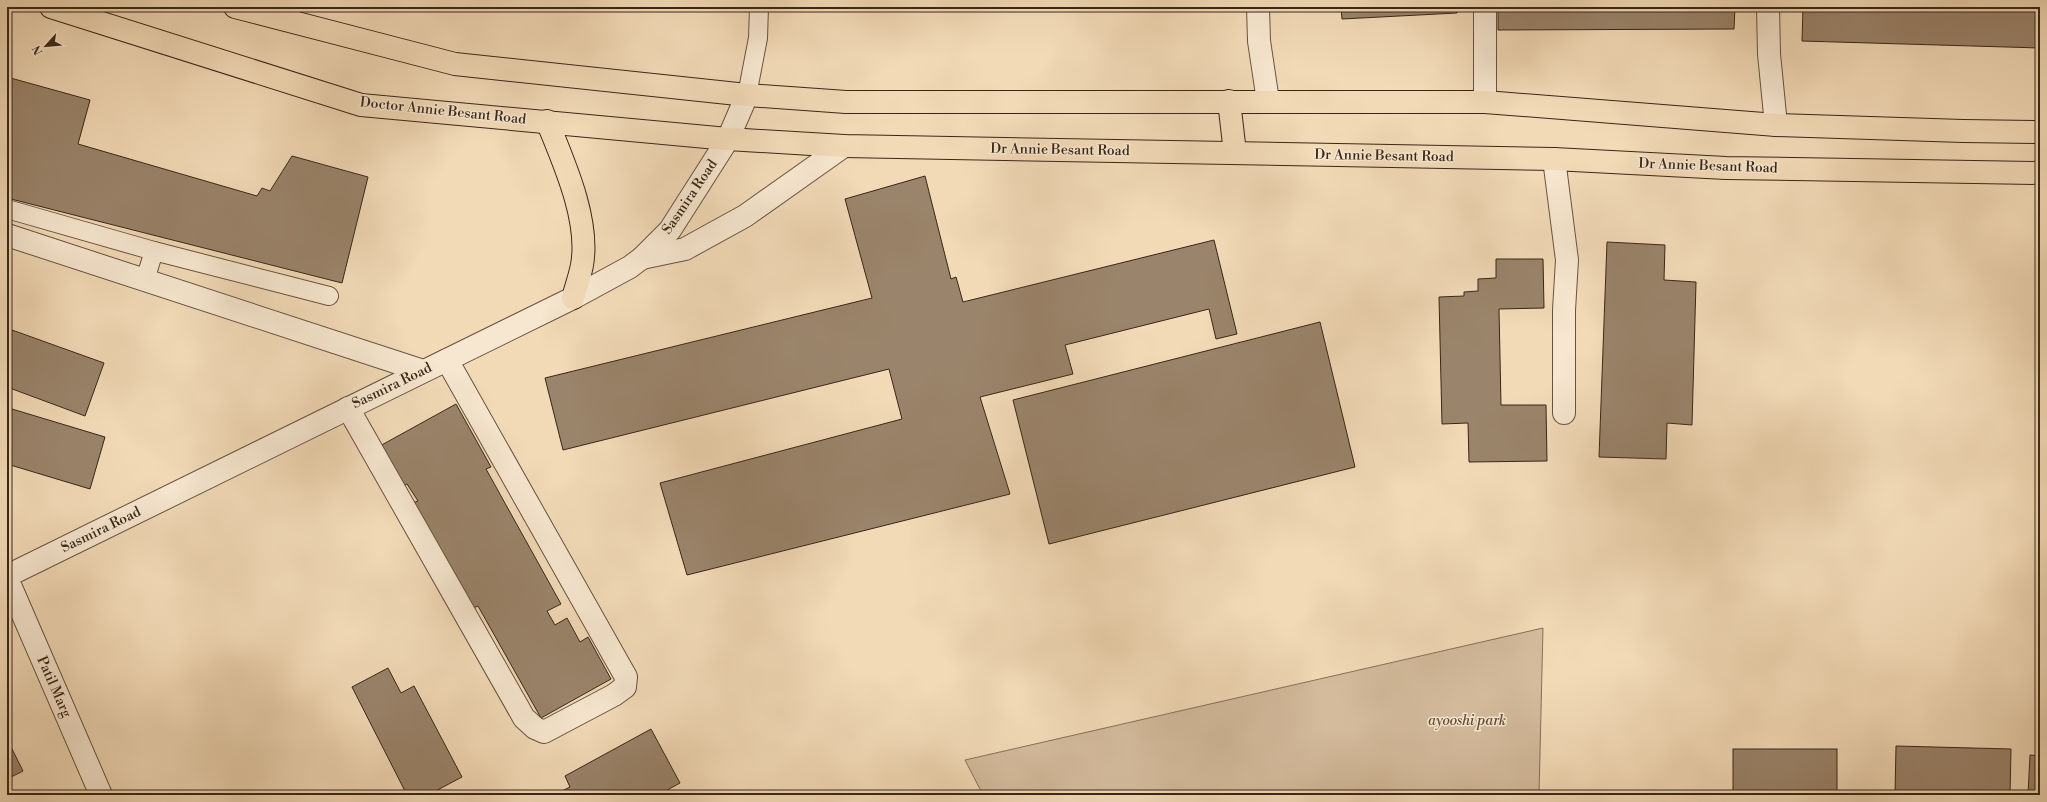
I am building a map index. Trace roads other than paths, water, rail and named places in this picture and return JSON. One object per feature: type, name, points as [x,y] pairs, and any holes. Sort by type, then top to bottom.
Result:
[{"type":"main road","name":"Doctor Annie Besant Road","points":[[51,7],[361,105],[547,121],[728,139]]},
{"type":"main road","points":[[239,8],[455,64],[747,95],[846,102],[1485,102],[1776,125],[2040,132]]},
{"type":"main road","points":[[1229,101],[1235,153]]},
{"type":"main road","points":[[547,121],[565,166],[582,223],[582,264],[574,298]]},
{"type":"main road","name":"Dr Annie Besant Road","points":[[728,139],[844,146],[1554,159],[1726,168],[2040,173]]},
{"type":"street","points":[[1258,7],[1259,41],[1268,101]]},
{"type":"street","points":[[1485,7],[1485,102]]},
{"type":"street","points":[[1768,7],[1769,54],[1776,125]]},
{"type":"street","name":"Sasmira Road","points":[[7,577],[422,371],[574,298],[630,267],[642,258],[670,230],[728,139],[747,95]]},
{"type":"street","points":[[642,258],[685,249],[745,216],[844,146]]},
{"type":"street","points":[[1554,159],[1567,260],[1564,310],[1564,412]]},
{"type":"street","points":[[7,235],[422,371]]},
{"type":"street","points":[[348,408],[524,718],[535,728],[544,732],[614,695],[625,687],[626,677],[447,360]]},
{"type":"street","name":"Patil Marg","points":[[7,577],[101,795]]},
{"type":"lane","points":[[747,95],[758,38],[759,7]]},
{"type":"lane","points":[[7,209],[154,251],[330,296]]},
{"type":"lane","points":[[145,280],[154,251]]},
{"type":"park label","name":"ayooshi park","points":[[1467,721]]}]
